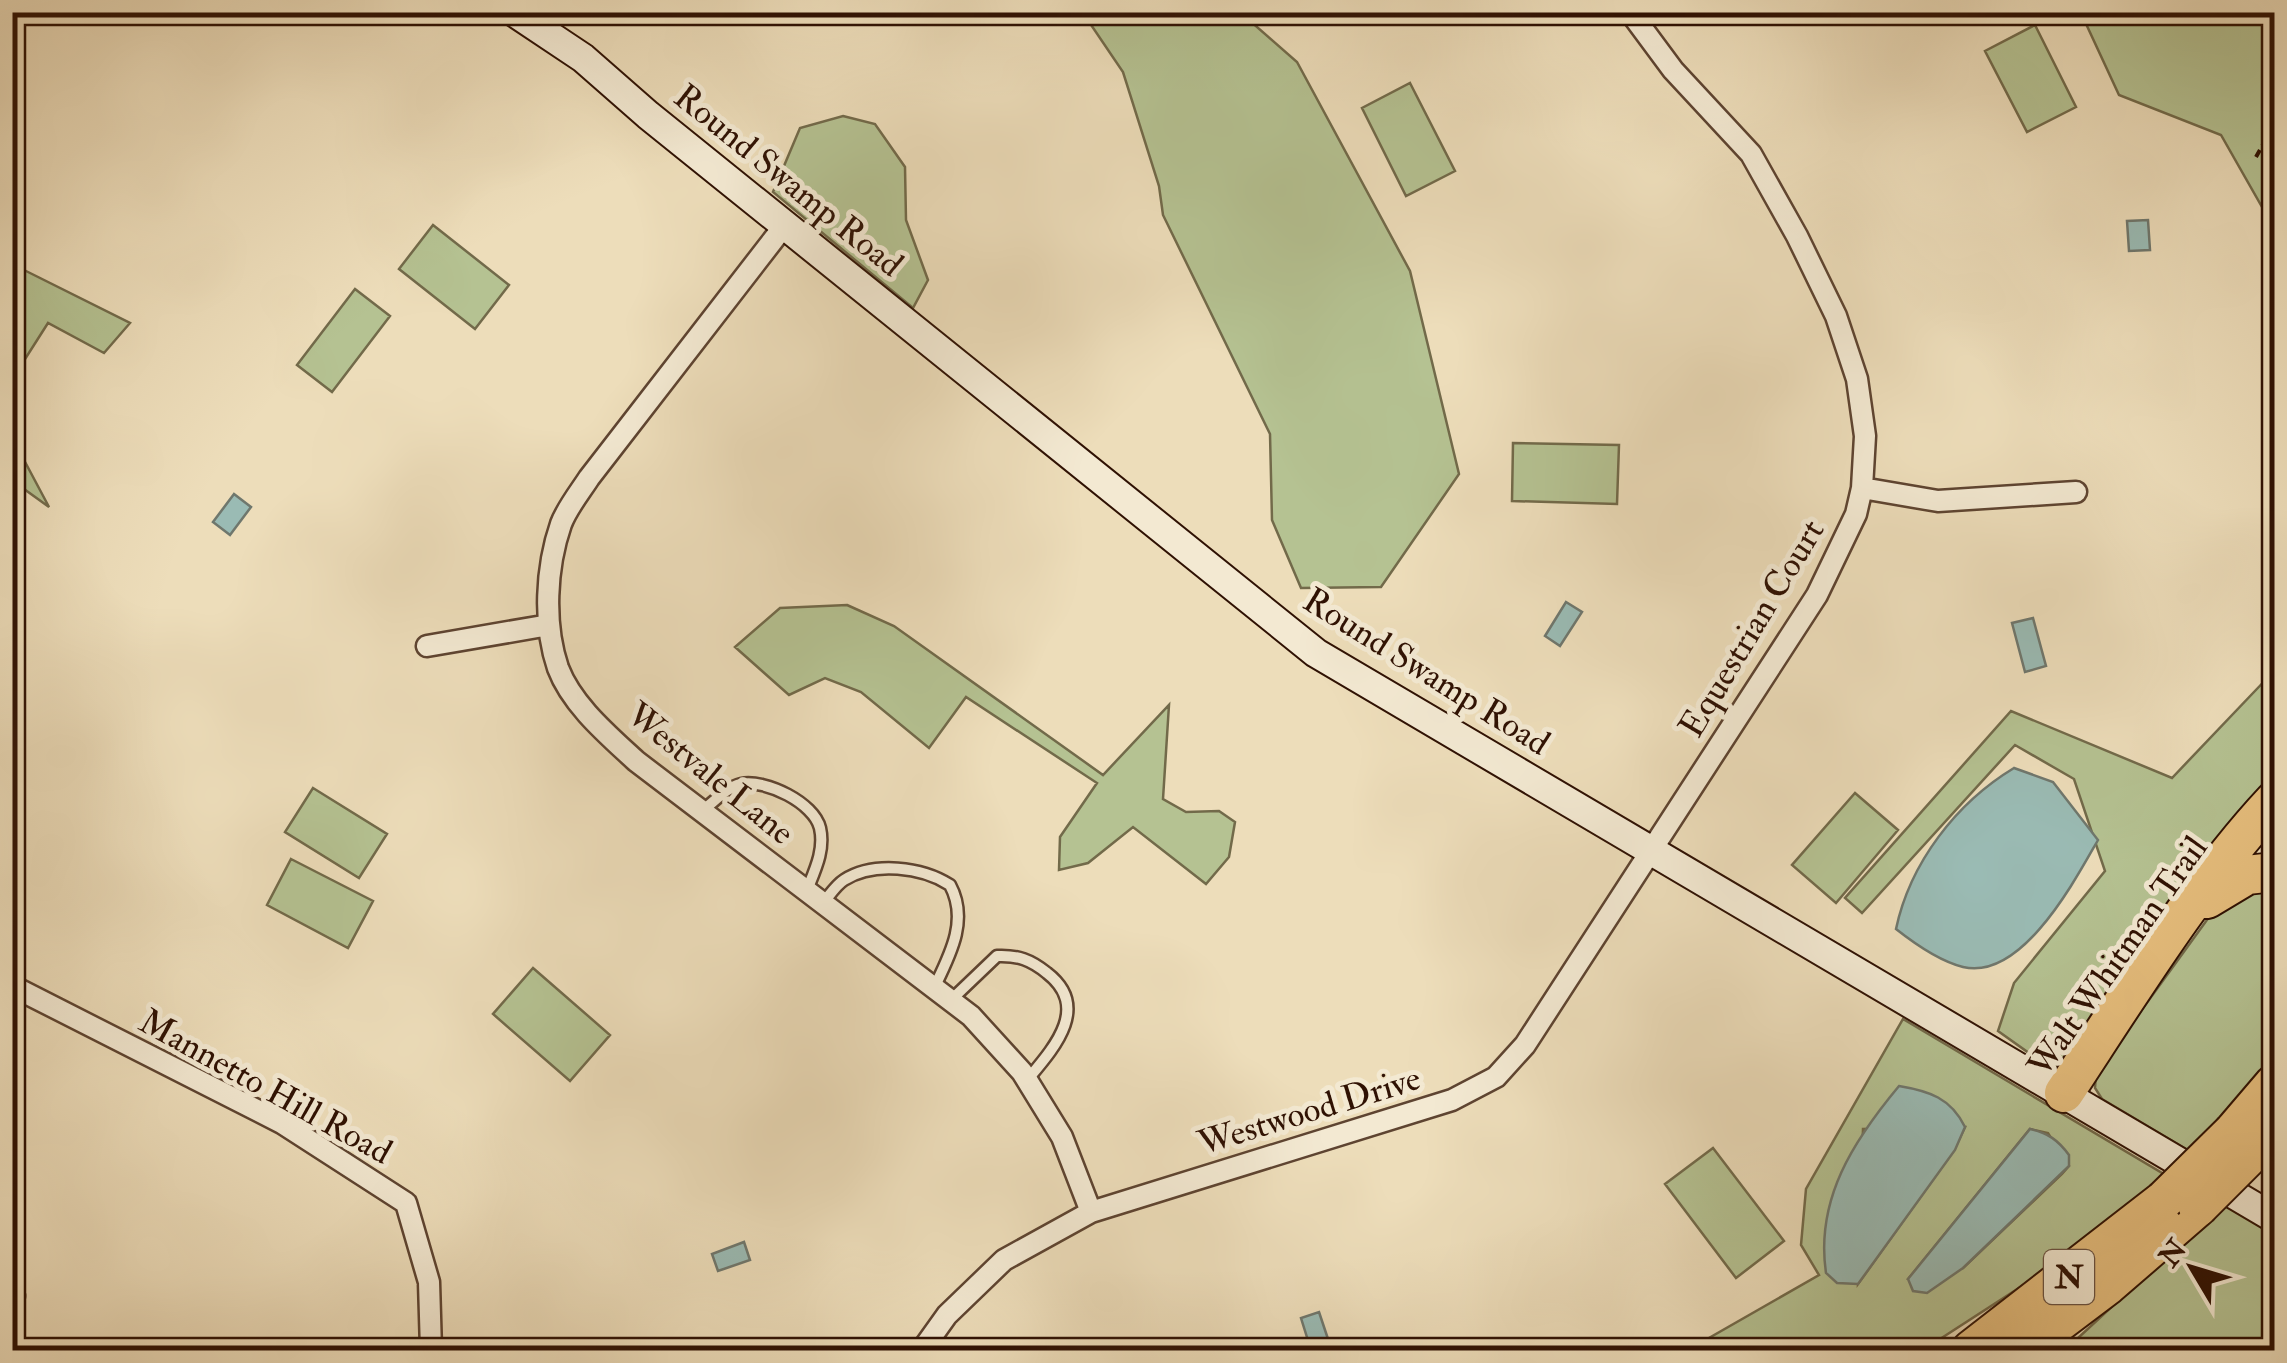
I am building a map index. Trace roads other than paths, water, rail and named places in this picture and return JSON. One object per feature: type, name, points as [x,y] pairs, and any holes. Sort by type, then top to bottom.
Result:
[{"type":"highway","points":[[2064,1093],[2171,937],[2251,826],[2274,801]]},
{"type":"highway","points":[[2171,937],[2216,891],[2247,875],[2274,872]]},
{"type":"highway","name":"N","points":[[2022,1350],[2108,1285],[2262,1112]]},
{"type":"highway","name":"N","points":[[1971,1350],[2181,1203]]},
{"type":"highway","points":[[2050,1350],[2108,1285]]},
{"type":"street","name":"Round Swamp Road","points":[[514,12],[583,58],[784,226],[1316,652],[1650,853],[2274,1218]]},
{"type":"street","name":"Equestrian Court","points":[[1630,12],[1673,70],[1750,154],[1798,236],[1836,316],[1857,380],[1864,436],[1862,488],[1856,514],[1817,595],[1650,853]]},
{"type":"street","name":"Westvale Lane","points":[[784,226],[589,478],[562,521],[551,564],[549,625],[559,670],[592,720],[636,762],[971,1016],[1027,1080],[1062,1137],[1091,1212]]},
{"type":"street","points":[[1862,488],[1938,501],[2076,492]]},
{"type":"street","points":[[427,646],[549,625]]},
{"type":"street","name":"Westwood Drive","points":[[922,1350],[947,1314],[1004,1260],[1091,1212],[1452,1100],[1496,1077],[1525,1045],[1650,853]]},
{"type":"street","name":"Mannetto Hill Road","points":[[12,986],[282,1124],[406,1203],[428,1282],[431,1350]]},
{"type":"lane","points":[[702,811],[740,784],[758,784],[811,812],[820,826],[815,897]]},
{"type":"lane","points":[[815,897],[864,872],[930,872],[950,885],[956,897],[956,932],[943,994]]},
{"type":"lane","points":[[943,994],[997,956],[1014,955],[1034,962],[1055,979],[1068,998],[1070,1012],[1052,1050],[1027,1080]]},
{"type":"water","points":[[2148,220],[2150,250],[2129,251],[2127,221]]},
{"type":"water","points":[[234,494],[251,507],[230,535],[213,522]]},
{"type":"water","points":[[1566,602],[1582,612],[1560,646],[1545,636]]},
{"type":"water","points":[[2033,618],[2046,666],[2025,672],[2012,623]]},
{"type":"water","points":[[2014,768],[2053,782],[2098,840],[2061,901],[2026,944],[2006,959],[1985,967],[1963,967],[1936,956],[1896,929],[1912,881],[1939,837],[1973,799]]},
{"type":"water","points":[[1899,1086],[1938,1098],[1953,1109],[1965,1127],[1955,1150],[1858,1284],[1837,1283],[1826,1273],[1824,1246],[1832,1196],[1853,1149]]},
{"type":"water","points":[[2030,1129],[2061,1145],[2069,1155],[2069,1166],[1963,1268],[1927,1293],[1913,1291],[1908,1279]]},
{"type":"water","points":[[744,1242],[750,1260],[718,1271],[712,1254]]},
{"type":"water","points":[[1319,1312],[1330,1345],[1311,1350],[1301,1318]]}]
